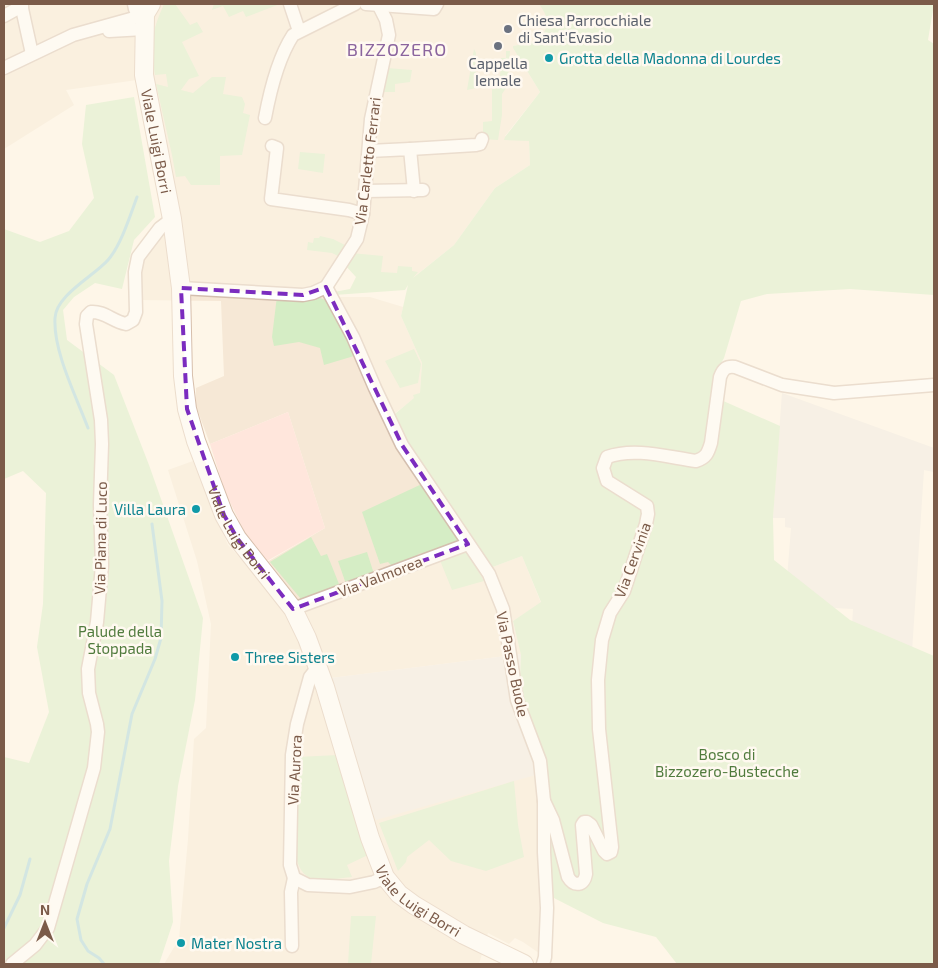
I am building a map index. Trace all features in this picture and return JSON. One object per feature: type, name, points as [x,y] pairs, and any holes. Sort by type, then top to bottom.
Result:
[{"type":"main road","name":"Viale Luigi Borri","points":[[144,13],[144,75],[172,219],[181,288],[182,376],[186,409],[224,515],[237,538],[292,609],[307,638],[341,736],[370,838],[385,877],[399,894],[414,906],[464,935],[524,964]]},
{"type":"street","points":[[290,4],[299,31]]},
{"type":"street","points":[[266,118],[268,102],[287,44],[293,35],[355,4]]},
{"type":"street","points":[[366,4],[434,9],[437,4]]},
{"type":"street","points":[[4,16],[22,5],[32,54]]},
{"type":"street","name":"Via Carletto Ferrari","points":[[326,287],[357,238],[363,214],[373,112],[389,35],[386,20],[378,5]]},
{"type":"street","points":[[4,68],[73,36],[144,13]]},
{"type":"street","points":[[369,151],[476,145],[480,144],[482,139]]},
{"type":"street","points":[[272,146],[277,148],[270,199],[349,210],[363,214]]},
{"type":"street","points":[[365,192],[418,190],[410,149]]},
{"type":"street","name":"Via Piana di Luco","points":[[12,964],[35,945],[48,928],[94,768],[97,724],[89,693],[88,669],[97,622],[102,565],[100,505],[102,444],[101,420],[86,324],[87,316],[91,312],[98,311],[115,322],[126,324],[133,320],[136,312],[135,272],[138,256],[160,228],[172,219]]},
{"type":"street","points":[[181,288],[303,295],[326,287]]},
{"type":"street","name":"Via Passo Buole","points":[[326,287],[353,337],[402,445],[488,574],[503,609],[517,700],[540,761],[544,801],[547,908],[543,964]]},
{"type":"street","name":"Via Cervinia","points":[[544,801],[552,820],[568,877],[571,882],[581,884],[585,880],[586,874],[582,825],[584,822],[591,825],[604,851],[608,854],[611,852],[612,847],[599,729],[598,680],[602,640],[610,613],[624,591],[648,514],[647,506],[608,481],[604,468],[608,457],[620,453],[634,453],[696,461],[703,459],[708,453],[711,443],[720,377],[723,370],[728,366],[782,385],[834,393],[934,385]]},
{"type":"street","name":"Via Valmorea","points":[[292,609],[468,544]]},
{"type":"street","name":"Via Aurora","points":[[292,946],[291,892],[294,878],[290,865],[292,755],[297,724],[310,677],[318,667]]},
{"type":"street","points":[[294,878],[308,886],[350,887],[374,882],[385,877]]},
{"type":"highlighted area","points":[[326,287],[402,445],[468,544],[293,609],[237,538],[224,515],[187,409],[181,288],[303,295]]},
{"type":"shaded area","points":[[4,4],[539,4],[544,10],[548,19],[546,30],[539,41],[513,46],[540,92],[505,136],[529,141],[530,165],[495,188],[454,245],[409,281],[378,278],[346,257],[326,287],[331,297],[370,297],[403,307],[401,316],[422,363],[420,394],[390,417],[490,568],[522,556],[541,603],[513,621],[521,654],[323,679],[505,782],[539,774],[552,897],[552,962],[515,938],[509,944],[488,933],[479,964],[164,964],[179,939],[194,739],[206,728],[211,624],[197,561],[168,470],[193,461],[228,545],[252,571],[325,528],[288,412],[210,444],[196,406],[196,388],[224,376],[221,301],[138,300],[142,257],[161,230],[176,225],[151,78],[66,90],[74,105],[4,149]]},
{"type":"shaded area","points":[[782,393],[934,448],[934,472],[924,470],[912,651],[851,648],[853,609],[785,605],[791,528],[785,527],[785,518],[773,518]]},
{"type":"shaded area","points":[[288,412],[325,528],[267,561],[249,541],[225,492],[210,444]]},
{"type":"shaded area","points":[[521,654],[519,697],[539,774],[376,820],[353,781],[323,679]]},
{"type":"green space","points":[[164,4],[175,4],[190,25],[197,22],[203,32],[182,42],[199,76],[189,79],[181,90],[193,93],[212,77],[226,77],[223,94],[242,97],[245,104],[243,113],[250,115],[242,155],[220,156],[220,185],[191,185],[185,176],[176,177],[156,84],[168,87],[166,74],[155,75],[152,55],[154,31]]},
{"type":"green space","points":[[214,4],[280,4],[246,17],[243,11],[229,17],[223,6],[212,10]]},
{"type":"green space","name":"Bosco di Bizzozero-Bustecche","points":[[539,4],[934,4],[928,40],[934,44],[934,295],[850,289],[767,294],[741,301],[724,358],[716,372],[712,396],[780,426],[773,518],[774,560],[850,620],[934,656],[934,964],[677,964],[656,937],[603,923],[552,897],[539,774],[519,697],[521,655],[513,621],[541,602],[522,556],[490,568],[390,418],[414,398],[413,395],[420,393],[422,363],[401,316],[408,285],[405,290],[334,295],[334,292],[350,289],[356,277],[344,264],[351,253],[383,256],[381,272],[397,273],[398,266],[412,267],[412,271],[418,272],[413,278],[454,245],[495,188],[530,165],[529,141],[504,140],[540,92],[513,48],[513,46],[539,41],[542,36],[547,22]]},
{"type":"green space","points":[[474,49],[476,53],[476,88],[467,90]]},
{"type":"green space","points":[[506,51],[510,51],[508,78],[510,82],[502,94],[502,115],[498,140],[483,139],[483,122],[492,121],[492,89],[496,89],[497,77],[500,77],[501,58],[506,58]]},
{"type":"green space","points":[[387,68],[412,70],[410,82],[395,84],[395,92],[381,92]]},
{"type":"green space","name":"Palude della Stoppada","points":[[134,97],[155,217],[134,240],[122,289],[95,283],[74,297],[63,310],[67,340],[114,375],[149,465],[203,618],[195,700],[178,786],[169,861],[173,922],[159,964],[4,964],[4,757],[29,763],[49,712],[37,647],[43,604],[46,493],[23,471],[4,479],[4,229],[40,242],[69,231],[94,198],[82,144],[86,105]]},
{"type":"green space","points":[[300,152],[325,154],[323,173],[298,169]]},
{"type":"green space","points":[[320,236],[333,239],[347,246],[338,256],[332,253],[307,250],[308,242],[313,243],[314,238],[319,238]]},
{"type":"green space","points":[[277,296],[313,296],[328,302],[342,324],[354,356],[324,365],[320,348],[299,342],[274,346],[272,337]]},
{"type":"green space","points":[[414,349],[421,364],[418,383],[400,388],[385,361]]},
{"type":"green space","points":[[424,483],[459,540],[458,543],[430,554],[428,552],[418,554],[417,559],[393,567],[388,562],[380,564],[362,512]]},
{"type":"green space","points":[[311,537],[321,556],[327,554],[339,584],[301,599],[270,562]]},
{"type":"green space","points":[[466,550],[484,581],[452,590],[439,558]]},
{"type":"green space","points":[[367,552],[374,574],[346,584],[338,561]]},
{"type":"green space","points":[[338,755],[368,855],[347,865],[352,877],[319,880],[305,875],[300,869],[297,860],[297,757]]},
{"type":"green space","points":[[514,781],[518,825],[524,857],[486,871],[451,861],[429,840],[407,857],[406,862],[398,871],[379,823]]},
{"type":"green space","points":[[351,916],[376,916],[371,964],[348,964]]},
{"type":"waterway","points":[[88,428],[61,359],[55,331],[55,318],[62,301],[113,254],[125,230],[137,197]]},
{"type":"waterway","points":[[104,964],[99,958],[88,951],[81,940],[77,919],[87,884],[110,829],[132,714],[155,659],[161,638],[162,601],[152,524]]},
{"type":"waterway","points":[[4,928],[20,895],[30,859]]},
{"type":"place","name":"Chiesa Parrocchiale di Sant'Evasio","points":[[508,29]]},
{"type":"place","name":"Cappella Iemale","points":[[498,46]]},
{"type":"place","name":"Grotta della Madonna di Lourdes","points":[[549,58]]},
{"type":"place","name":"Villa Laura","points":[[196,509]]},
{"type":"place","name":"Three Sisters","points":[[235,657]]},
{"type":"place","name":"Mater Nostra","points":[[181,943]]},
{"type":"district","name":"BIZZOZERO","points":[[397,49]]}]
